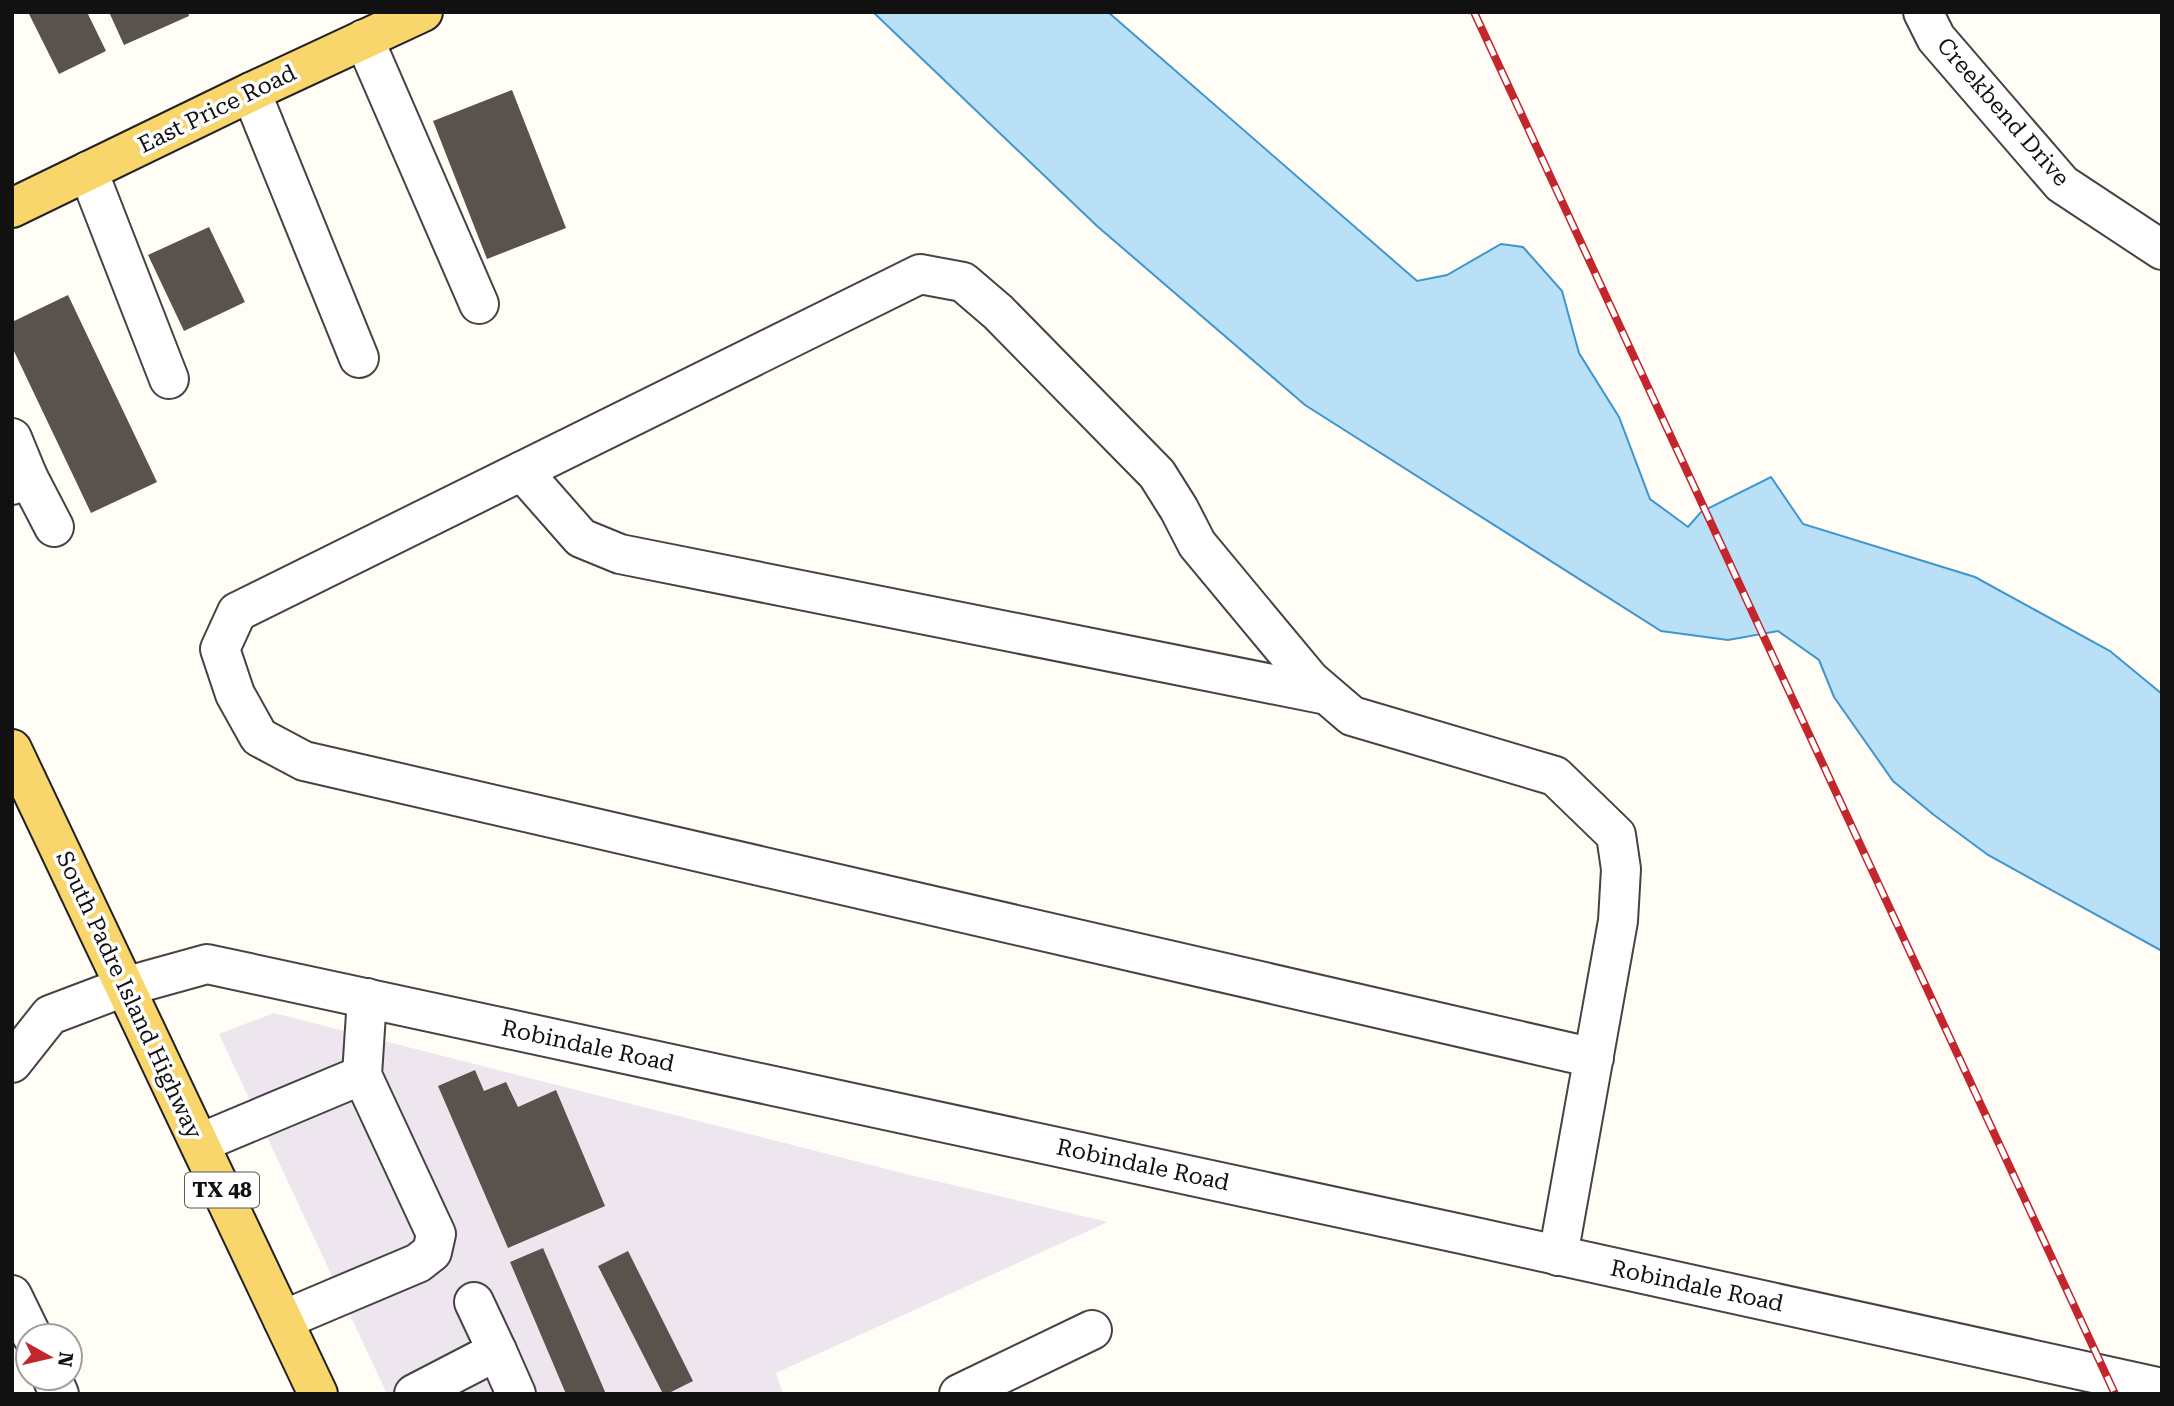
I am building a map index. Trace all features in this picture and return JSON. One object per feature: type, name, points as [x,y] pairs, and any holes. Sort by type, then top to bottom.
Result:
[{"type":"main road","name":"East Price Road","points":[[12,208],[424,12]]},
{"type":"main road","name":"South Padre Island Highway","points":[[14,758],[318,1394]]},
{"type":"street","name":"Creekbend Drive","points":[[1923,12],[1936,38],[2062,184],[2162,250]]},
{"type":"street","points":[[364,39],[478,304]]},
{"type":"street","points":[[251,92],[359,358]]},
{"type":"street","points":[[88,171],[169,379]]},
{"type":"street","points":[[1558,1256],[1594,1058],[1618,921],[1621,869],[1616,835],[1555,776],[1352,716],[1327,695],[1310,680],[1197,544],[1157,474],[998,312],[963,282],[920,274],[237,612],[220,649],[235,694],[259,737],[304,761],[1594,1058]]},
{"type":"street","points":[[12,438],[20,481],[54,527]]},
{"type":"street","points":[[522,471],[582,538],[620,554],[1327,695]]},
{"type":"street","name":"Robindale Road","points":[[12,1063],[50,1016],[124,987],[207,964],[2162,1388]]},
{"type":"street","points":[[283,1320],[418,1263],[432,1252],[436,1234],[362,1075],[367,998]]},
{"type":"street","points":[[200,1143],[362,1075]]},
{"type":"street","points":[[12,1295],[25,1322]]},
{"type":"street","points":[[474,1302],[516,1394]]},
{"type":"street","points":[[959,1394],[1092,1330]]},
{"type":"street","points":[[414,1394],[497,1351]]},
{"type":"shaded area","points":[[274,1013],[906,1174],[1108,1222],[776,1373],[783,1394],[387,1394],[219,1034]]},
{"type":"water","points":[[873,12],[1108,12],[1417,281],[1447,275],[1501,244],[1523,247],[1562,291],[1579,353],[1619,417],[1650,499],[1688,527],[1701,512],[1771,477],[1803,524],[1975,577],[2110,651],[2162,694],[2162,951],[1988,855],[1893,781],[1834,697],[1819,660],[1778,631],[1728,640],[1661,631],[1305,405],[1097,226]]},
{"type":"building","points":[[28,12],[87,12],[106,51],[59,74]]},
{"type":"building","points":[[109,12],[188,12],[189,16],[124,45]]},
{"type":"building","points":[[512,90],[566,228],[487,259],[433,121]]},
{"type":"building","points":[[209,227],[245,302],[184,331],[148,255]]},
{"type":"building","points":[[68,295],[157,482],[91,513],[12,347],[12,322]]},
{"type":"building","points":[[475,1070],[484,1091],[506,1082],[518,1107],[556,1090],[605,1206],[508,1248],[438,1086]]},
{"type":"building","points":[[543,1248],[606,1394],[566,1394],[510,1262]]},
{"type":"building","points":[[628,1251],[693,1381],[667,1394],[663,1394],[598,1266]]},
{"type":"railway","points":[[1474,12],[2115,1394]]}]
